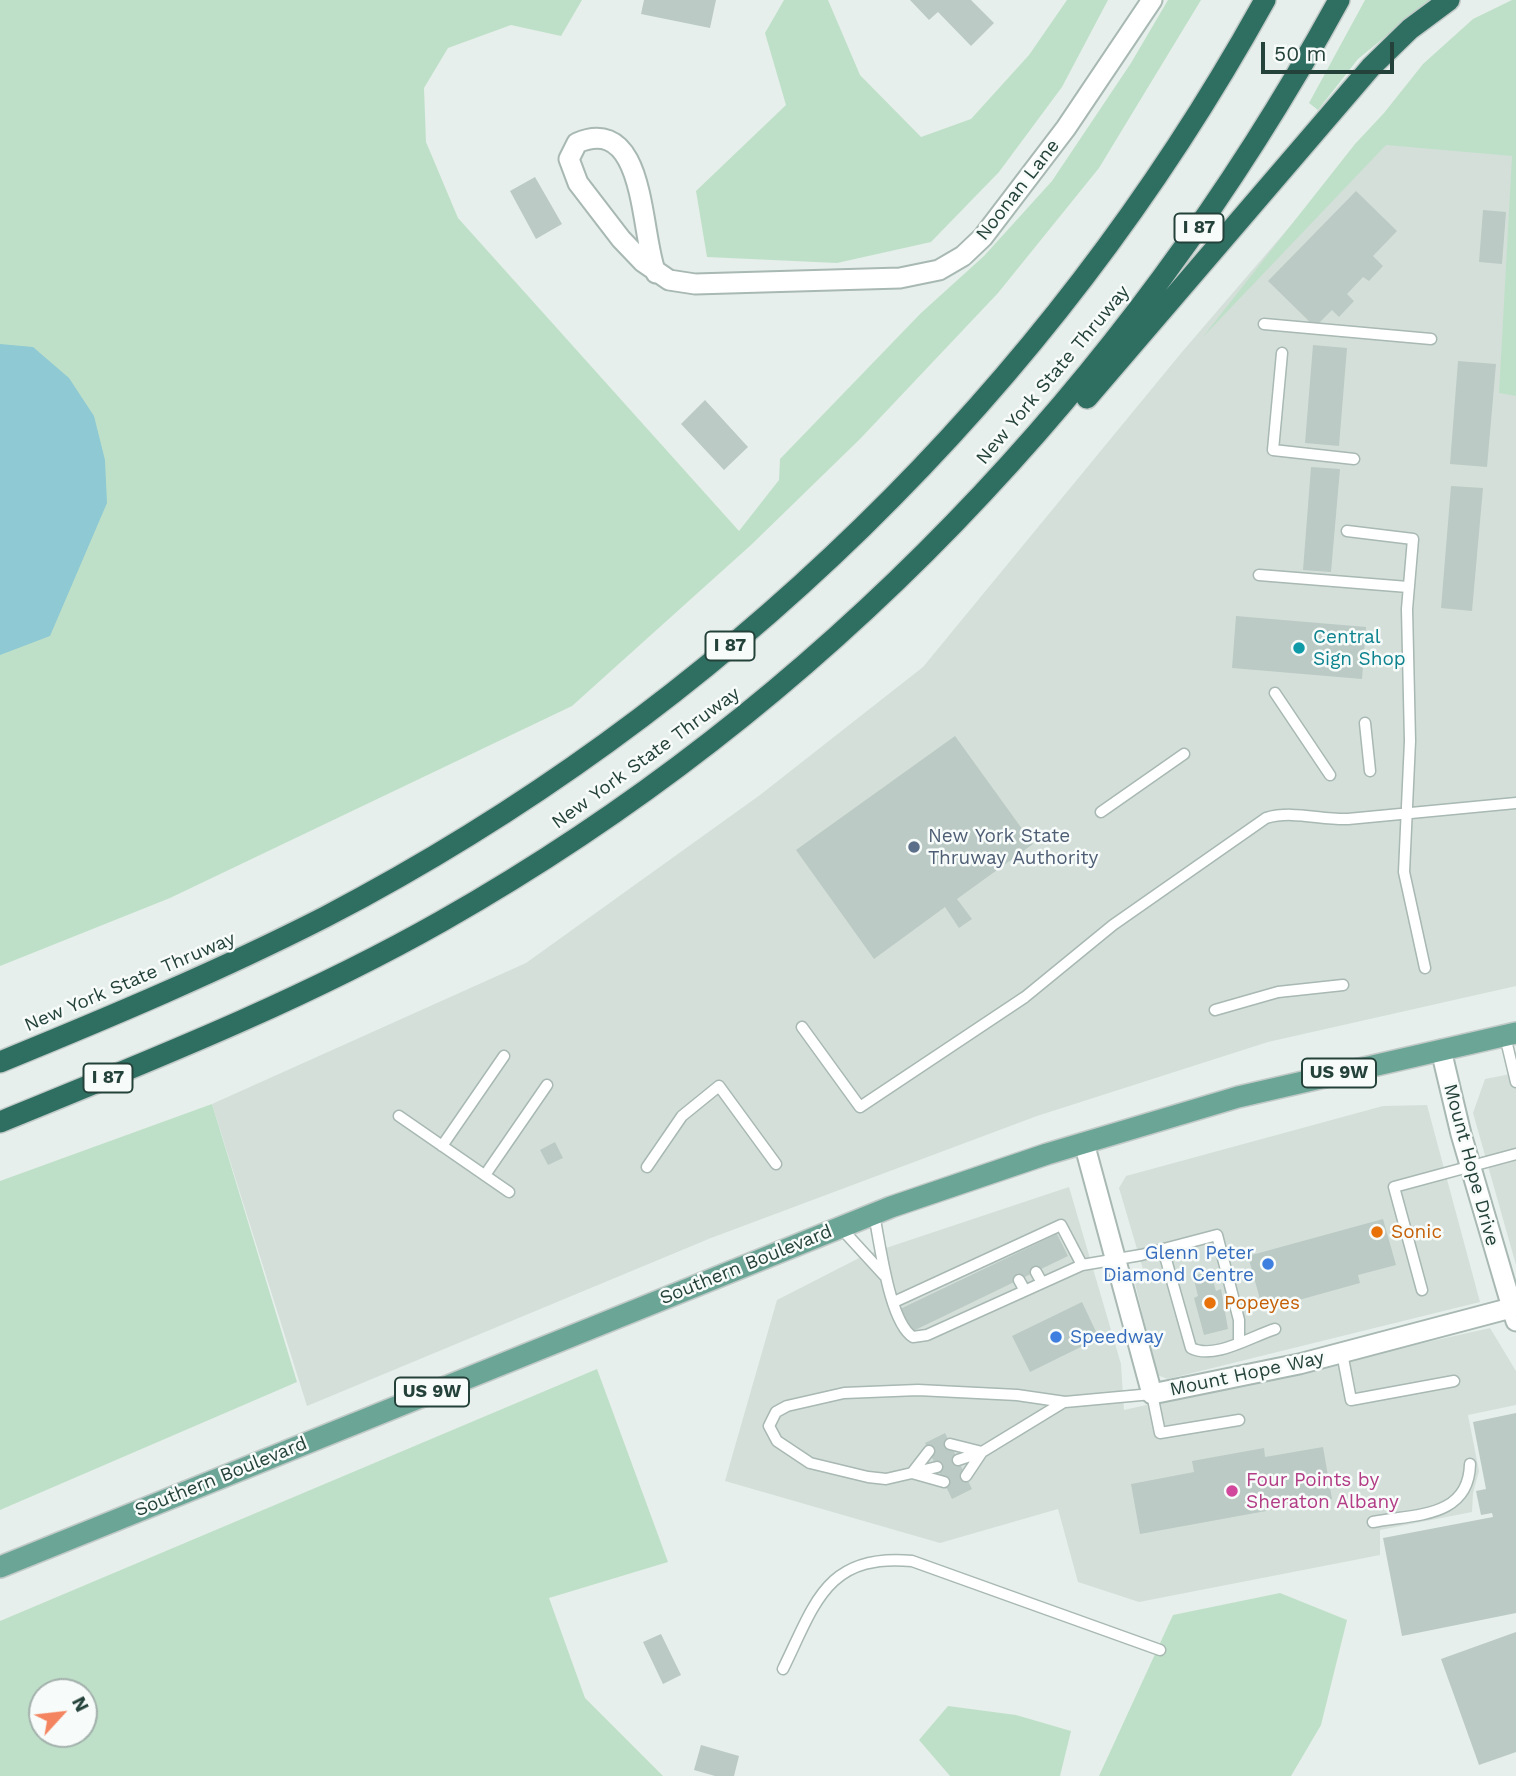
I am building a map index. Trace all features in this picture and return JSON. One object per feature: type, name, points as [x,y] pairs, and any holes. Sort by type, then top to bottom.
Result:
[{"type":"highway","name":"New York State Thruway","points":[[0,1062],[242,958],[405,872],[566,771],[641,717],[749,631],[911,479],[984,401],[1042,332],[1155,181],[1265,0]]},
{"type":"highway","name":"New York State Thruway","points":[[0,1122],[181,1048],[310,989],[436,924],[520,875],[642,794],[790,678],[899,580],[1035,439],[1180,255],[1260,136],[1339,0]]},
{"type":"highway","points":[[1035,439],[1058,432],[1371,67],[1410,29],[1449,0]]},
{"type":"main road","name":"Southern Boulevard","points":[[0,1567],[874,1214],[1084,1143],[1238,1097],[1510,1034]]},
{"type":"street","name":"Noonan Lane","points":[[656,273],[627,156],[610,139],[598,137],[578,143],[569,159],[578,183],[621,239],[656,273],[669,280],[695,284],[886,279],[927,274],[952,263],[983,237],[1089,94],[1152,0]]},
{"type":"street","name":"Mount Hope Drive","points":[[1441,1049],[1471,1167],[1515,1312]]},
{"type":"street","name":"Mount Hope Way","points":[[1084,1143],[1152,1394],[1515,1312]]},
{"type":"lane","points":[[1264,324],[1431,339]]},
{"type":"lane","points":[[1282,353],[1273,450],[1353,459]]},
{"type":"lane","points":[[1347,531],[1413,539],[1408,587],[1410,741],[1404,872],[1425,968]]},
{"type":"lane","points":[[1259,575],[1408,587]]},
{"type":"lane","points":[[1275,693],[1330,775]]},
{"type":"lane","points":[[1365,723],[1370,771]]},
{"type":"lane","points":[[1101,812],[1184,754]]},
{"type":"lane","points":[[803,1027],[860,1107],[1019,1002],[1113,925],[1259,822],[1285,814],[1324,820],[1516,803]]},
{"type":"lane","points":[[1215,1010],[1278,992],[1343,985]]},
{"type":"lane","points":[[1510,1034],[1516,1082]]},
{"type":"lane","points":[[442,1146],[504,1056]]},
{"type":"lane","points":[[485,1175],[547,1085]]},
{"type":"lane","points":[[647,1167],[682,1116],[719,1086],[776,1164]]},
{"type":"lane","points":[[399,1116],[509,1192]]},
{"type":"lane","points":[[1422,1290],[1394,1187],[1516,1154]]},
{"type":"lane","points":[[874,1214],[884,1275],[908,1334],[913,1337],[1056,1268],[1117,1259],[1217,1234],[1237,1311],[1239,1341]]},
{"type":"lane","points":[[894,1302],[918,1296],[953,1280],[1041,1238],[1061,1225],[1082,1265]]},
{"type":"lane","points":[[840,1227],[884,1275]]},
{"type":"lane","points":[[1163,1249],[1191,1348],[1200,1352],[1216,1352],[1275,1329]]},
{"type":"lane","points":[[1342,1353],[1351,1400],[1454,1381]]},
{"type":"lane","points":[[937,1467],[886,1479],[810,1463],[777,1441],[769,1426],[776,1412],[788,1406],[844,1393],[918,1390],[1017,1395],[1065,1402],[1152,1394],[1160,1433],[1239,1420]]},
{"type":"lane","points":[[958,1460],[982,1452],[1065,1402]]},
{"type":"lane","points":[[950,1444],[982,1452]]},
{"type":"lane","points":[[912,1474],[929,1451]]},
{"type":"lane","points":[[966,1476],[982,1452]]},
{"type":"lane","points":[[1373,1522],[1436,1510],[1455,1503],[1467,1486],[1470,1464]]},
{"type":"lane","points":[[912,1474],[944,1482]]},
{"type":"lane","points":[[783,1669],[821,1592],[842,1573],[867,1562],[890,1559],[912,1561],[1160,1650]]},
{"type":"shaded area","points":[[1516,93],[1516,986],[1268,1042],[1037,1116],[711,1238],[307,1406],[212,1104],[526,963],[760,795],[923,667],[1182,352],[1340,168],[1401,111]]},
{"type":"shaded area","points":[[1516,1073],[1516,1265],[1473,1113],[1485,1079]]},
{"type":"shaded area","points":[[1427,1105],[1480,1302],[1168,1379],[1157,1375],[1135,1283],[1145,1276],[1119,1188],[1126,1176],[1383,1106]]},
{"type":"shaded area","points":[[1069,1187],[1121,1364],[1124,1410],[1490,1328],[1516,1371],[1516,1405],[1468,1415],[1479,1471],[1473,1493],[1472,1512],[1380,1530],[1380,1555],[1139,1602],[1078,1582],[1058,1509],[940,1543],[725,1481],[777,1300],[865,1255]]},
{"type":"green space","points":[[0,0],[582,0],[561,36],[511,25],[448,48],[424,88],[426,142],[458,218],[739,531],[779,480],[780,459],[921,313],[984,256],[1052,181],[1131,63],[1168,0],[1201,0],[1099,168],[998,293],[860,439],[751,545],[572,706],[170,898],[0,966]]},
{"type":"green space","points":[[784,0],[828,0],[860,75],[921,137],[971,119],[1029,55],[1067,0],[1108,0],[1062,87],[999,172],[931,242],[837,263],[707,257],[696,191],[786,105],[765,33]]},
{"type":"green space","points":[[1365,0],[1430,0],[1358,59],[1318,110],[1309,103]]},
{"type":"green space","points":[[1516,0],[1516,396],[1499,393],[1512,156],[1386,145],[1202,338],[1355,144],[1423,64],[1473,19]]},
{"type":"green space","points":[[212,1104],[297,1382],[0,1510],[0,1181]]},
{"type":"green space","points":[[597,1369],[668,1562],[549,1598],[585,1698],[663,1776],[0,1776],[0,1621]]},
{"type":"green space","points":[[1280,1593],[1347,1620],[1321,1725],[1291,1776],[1099,1776],[1173,1615]]},
{"type":"green space","points":[[948,1706],[1016,1715],[1071,1731],[1060,1776],[950,1776],[919,1740]]},
{"type":"water","points":[[0,344],[33,347],[69,378],[94,416],[105,460],[107,503],[50,636],[0,655]]},
{"type":"building","points":[[644,0],[716,0],[710,28],[641,14]]},
{"type":"building","points":[[910,0],[971,0],[994,23],[971,46],[938,12],[929,20]]},
{"type":"building","points":[[535,177],[562,224],[536,239],[510,191]]},
{"type":"building","points":[[1356,191],[1397,231],[1373,256],[1383,266],[1369,281],[1363,277],[1347,294],[1354,301],[1339,317],[1332,310],[1315,327],[1268,281]]},
{"type":"building","points":[[1483,210],[1506,212],[1502,264],[1479,262]]},
{"type":"building","points":[[1313,345],[1347,348],[1339,446],[1305,443]]},
{"type":"building","points":[[1458,361],[1496,364],[1487,467],[1450,464]]},
{"type":"building","points":[[705,400],[748,447],[724,470],[681,424]]},
{"type":"building","points":[[1311,467],[1340,469],[1331,572],[1303,570]]},
{"type":"building","points":[[1451,486],[1483,488],[1472,611],[1441,608]]},
{"type":"building","name":"Central Sign Shop","points":[[1236,616],[1366,627],[1362,679],[1232,668]]},
{"type":"building","name":"New York State Thruway Authority","points":[[955,736],[1033,844],[957,899],[972,919],[959,928],[945,907],[874,959],[796,850]]},
{"type":"building","points":[[555,1142],[563,1158],[548,1165],[540,1150]]},
{"type":"building","points":[[1383,1219],[1396,1265],[1358,1275],[1360,1283],[1263,1310],[1248,1256]]},
{"type":"building","points":[[1057,1234],[1068,1256],[911,1332],[900,1309]]},
{"type":"building","name":"Popeyes","points":[[1210,1271],[1216,1291],[1221,1289],[1228,1329],[1204,1335],[1194,1298],[1198,1296],[1193,1276]]},
{"type":"building","name":"Speedway","points":[[1082,1302],[1099,1338],[1030,1372],[1012,1336]]},
{"type":"building","points":[[1516,1413],[1516,1613],[1402,1636],[1383,1538],[1493,1517],[1492,1513],[1481,1515],[1476,1491],[1486,1489],[1473,1422]]},
{"type":"building","points":[[945,1433],[972,1489],[952,1499],[925,1443]]},
{"type":"building","name":"Four Points by Sheraton Albany","points":[[1323,1447],[1332,1499],[1140,1534],[1131,1484],[1194,1472],[1192,1461],[1264,1448],[1265,1457]]},
{"type":"building","points":[[1516,1632],[1516,1752],[1479,1765],[1441,1659]]},
{"type":"building","points":[[661,1634],[681,1675],[663,1684],[643,1642]]},
{"type":"building","points":[[701,1745],[739,1756],[734,1776],[715,1776],[694,1770]]},
{"type":"place","name":"Central Sign Shop","points":[[1299,648]]},
{"type":"place","name":"New York State Thruway Authority","points":[[914,847]]},
{"type":"place","name":"Sonic","points":[[1377,1232]]},
{"type":"place","name":"Glenn Peter Diamond Centre","points":[[1268,1264]]},
{"type":"place","name":"Popeyes","points":[[1210,1303]]},
{"type":"place","name":"Speedway","points":[[1056,1337]]},
{"type":"place","name":"Four Points by Sheraton Albany","points":[[1232,1491]]}]
